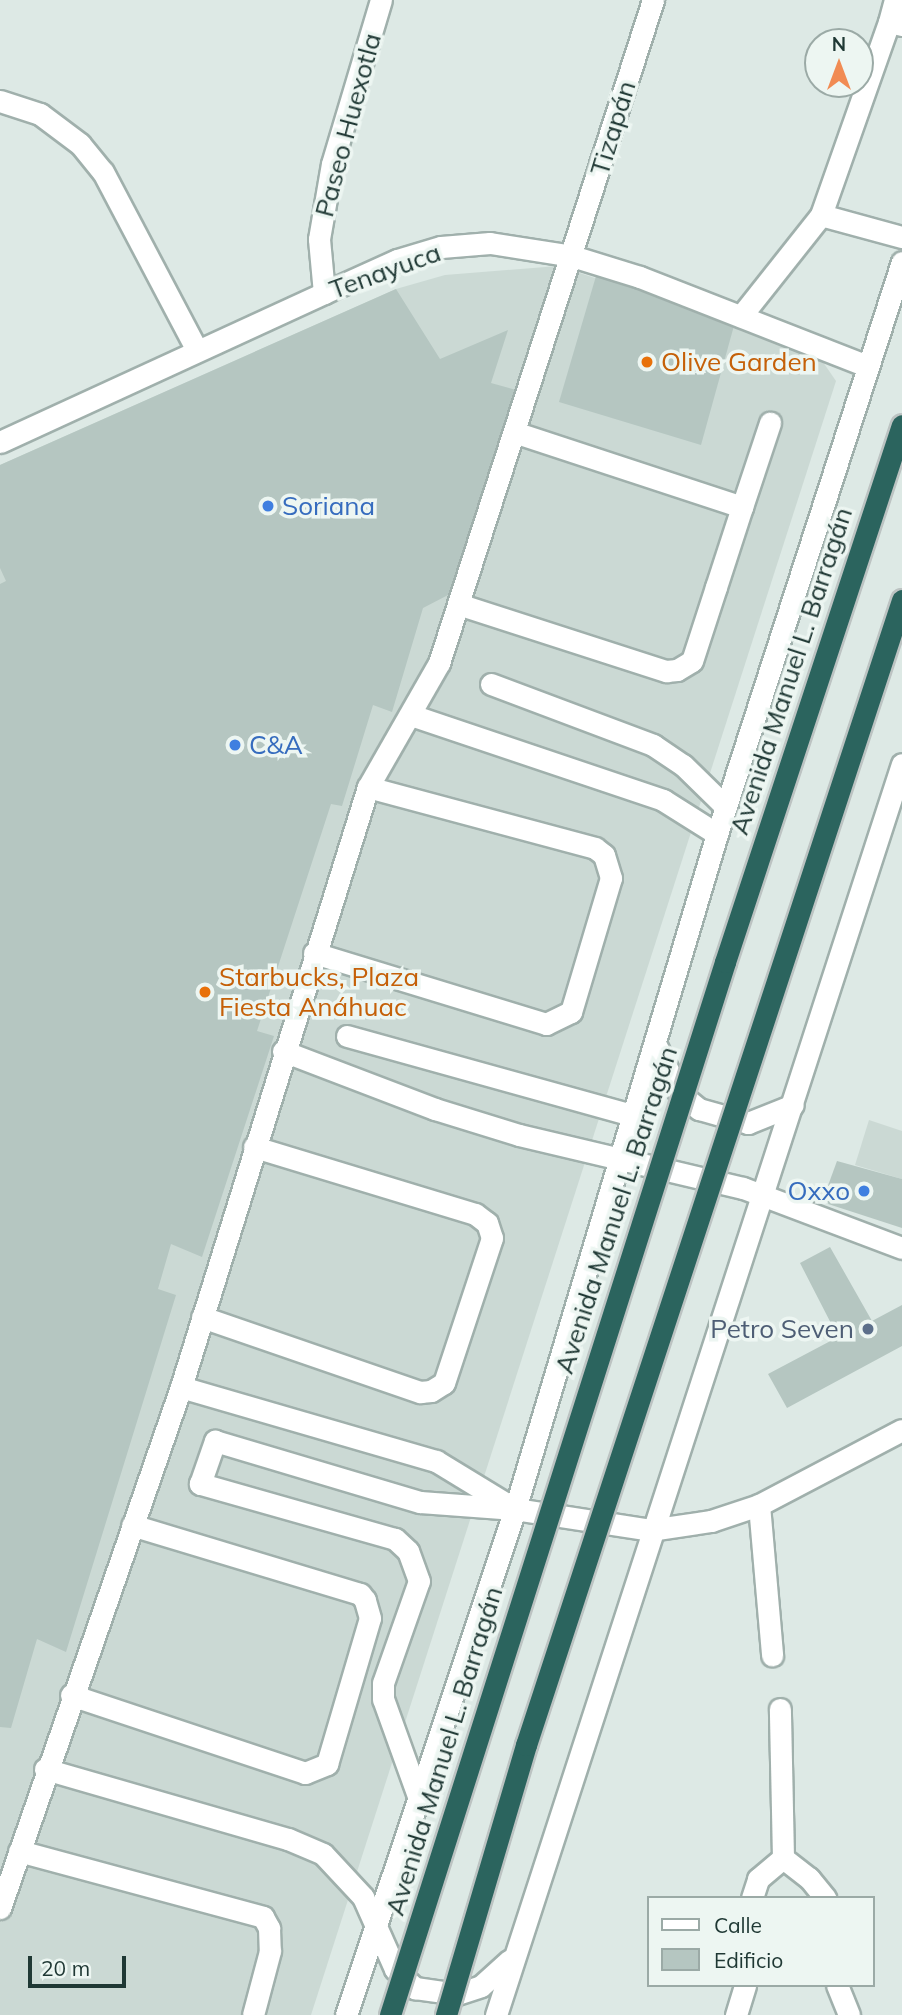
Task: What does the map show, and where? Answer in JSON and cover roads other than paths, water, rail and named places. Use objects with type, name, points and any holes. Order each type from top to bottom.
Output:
[{"type":"highway","name":"Avenida Manuel L. Barragán","points":[[390,2015],[691,1066],[902,425]]},
{"type":"highway","points":[[446,2015],[531,1731],[902,600]]},
{"type":"street","name":"Paseo Huexotla","points":[[324,293],[319,239],[332,164],[381,0]]},
{"type":"street","name":"Tizapán","points":[[0,1908],[45,1769],[181,1387],[283,1051],[368,787],[439,663],[653,0]]},
{"type":"street","points":[[741,316],[821,215],[896,23],[895,0]]},
{"type":"street","points":[[0,101],[40,114],[80,144],[103,172],[197,350]]},
{"type":"street","points":[[821,215],[902,237]]},
{"type":"street","name":"Tenayuca","points":[[0,442],[397,260],[440,247],[490,243],[572,256],[741,316],[865,365]]},
{"type":"street","points":[[346,2015],[379,1926],[418,1796],[514,1509],[717,834],[865,365],[902,262]]},
{"type":"street","points":[[458,604],[666,671],[685,667],[692,661],[770,423]]},
{"type":"street","points":[[514,432],[741,507]]},
{"type":"street","points":[[491,684],[653,745],[683,765],[726,807]]},
{"type":"street","points":[[411,715],[663,800],[717,834]]},
{"type":"street","points":[[496,2015],[510,1960],[760,1195],[793,1105],[902,764]]},
{"type":"street","points":[[314,953],[546,1024],[571,1012],[611,878],[604,855],[595,848],[368,787]]},
{"type":"street","points":[[347,1036],[631,1115]]},
{"type":"street","points":[[655,1043],[679,1093],[699,1109],[748,1123],[793,1105]]},
{"type":"street","points":[[283,1051],[435,1109],[519,1135],[618,1156],[760,1195],[902,1248]]},
{"type":"street","points":[[202,1317],[420,1392],[431,1391],[444,1383],[492,1238],[487,1223],[475,1214],[254,1147]]},
{"type":"street","points":[[181,1387],[436,1461],[514,1509]]},
{"type":"street","points":[[418,1796],[383,1699],[383,1683],[419,1581],[408,1551],[395,1539],[200,1484],[215,1441],[420,1502],[514,1509],[650,1530],[711,1521],[759,1505],[902,1430]]},
{"type":"street","points":[[759,1505],[772,1655]]},
{"type":"street","points":[[71,1695],[305,1773],[327,1764],[370,1618],[365,1600],[360,1594],[132,1525]]},
{"type":"street","points":[[753,1896],[758,1879],[782,1858],[780,1709]]},
{"type":"street","points":[[45,1769],[288,1839],[323,1854],[347,1875],[379,1926],[395,1969],[415,1988],[430,1993],[457,1994],[481,1986],[510,1960]]},
{"type":"street","points":[[19,1851],[263,1917],[269,1928],[270,1951],[253,2015]]},
{"type":"street","points":[[782,1858],[809,1878],[823,1896]]},
{"type":"street","points":[[736,2015],[744,1987]]},
{"type":"street","points":[[838,1987],[849,2015]]},
{"type":"place","name":"Olive Garden","points":[[647,362]]},
{"type":"place","name":"Soriana","points":[[268,506]]},
{"type":"place","name":"C&A","points":[[235,745]]},
{"type":"place","name":"Starbucks, Plaza Fiesta Anáhuac","points":[[205,992]]},
{"type":"place","name":"Oxxo","points":[[864,1191]]},
{"type":"place","name":"Petro Seven","points":[[868,1329]]}]
